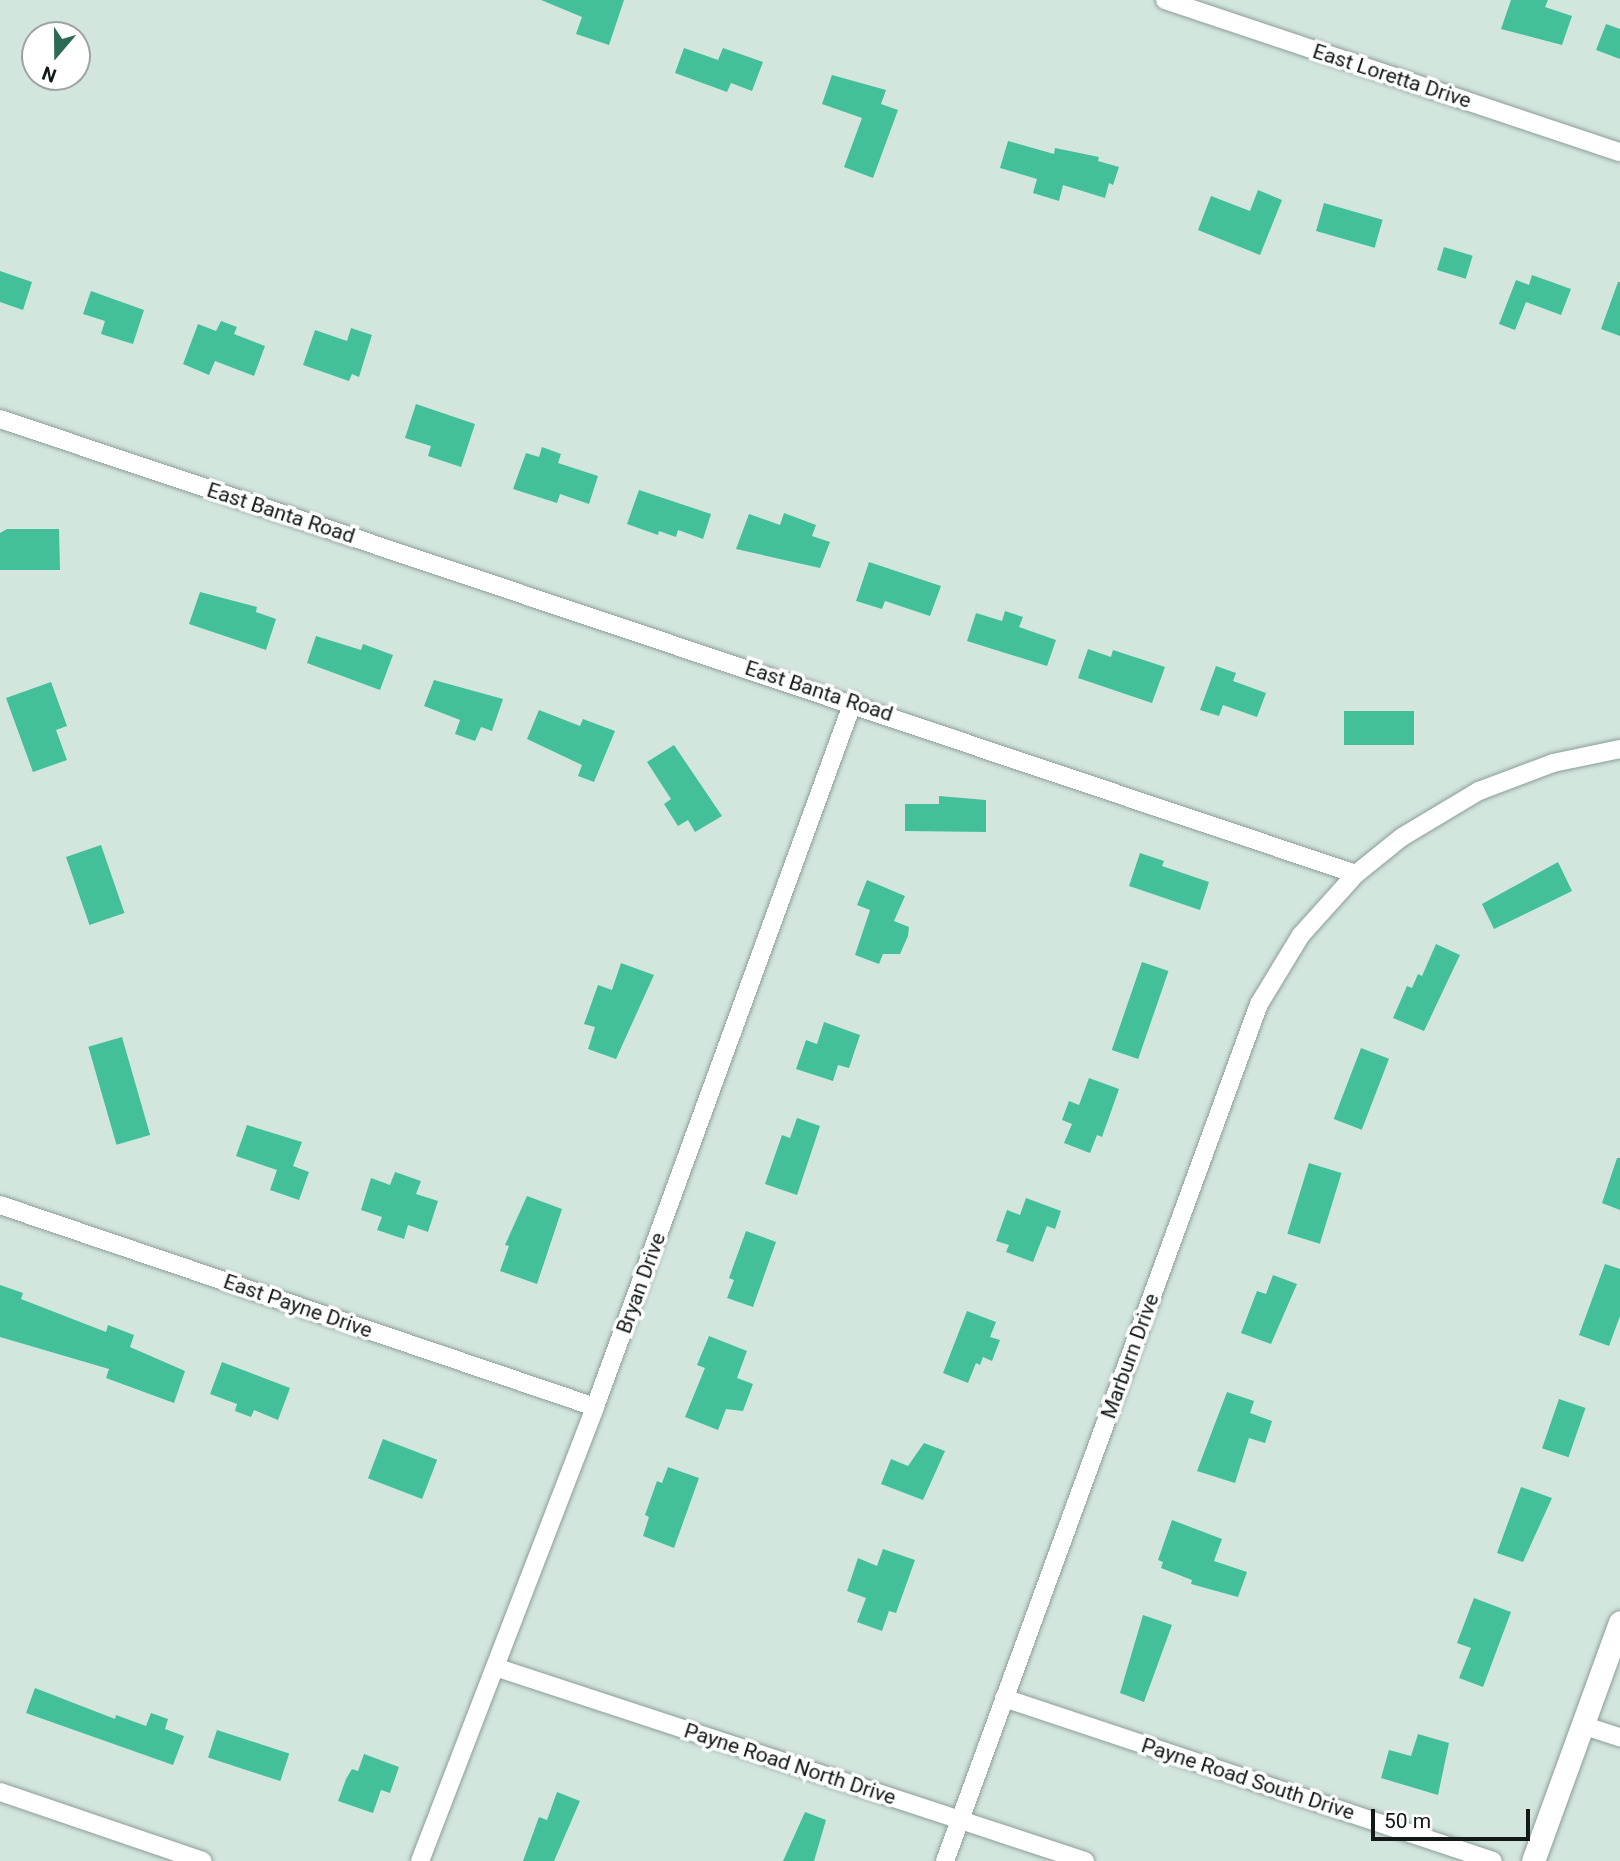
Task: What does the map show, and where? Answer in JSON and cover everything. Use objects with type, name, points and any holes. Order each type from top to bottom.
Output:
[{"type":"street","name":"East Loretta Drive","points":[[1165,0],[1620,152]]},
{"type":"street","name":"East Banta Road","points":[[0,419],[853,702],[1356,874]]},
{"type":"street","name":"Bryan Drive","points":[[420,1861],[595,1407],[853,702]]},
{"type":"street","points":[[1356,874],[1402,837],[1479,791],[1553,763],[1620,749]]},
{"type":"street","name":"Marburn Drive","points":[[945,1861],[1259,1004],[1301,935],[1356,874]]},
{"type":"street","name":"East Payne Drive","points":[[0,1205],[595,1407]]},
{"type":"street","points":[[1533,1861],[1620,1622]]},
{"type":"street","name":"Payne Road North Drive","points":[[495,1667],[1085,1861]]},
{"type":"street","name":"Payne Road South Drive","points":[[1004,1698],[1493,1861]]},
{"type":"street","points":[[1582,1725],[1620,1737]]},
{"type":"street","points":[[0,1792],[203,1861]]},
{"type":"building","points":[[541,0],[624,0],[609,45],[576,34],[582,17]]},
{"type":"building","points":[[1511,0],[1548,0],[1545,7],[1572,16],[1562,45],[1501,29]]},
{"type":"building","points":[[1606,24],[1620,29],[1620,59],[1596,50]]},
{"type":"building","points":[[684,48],[718,60],[723,48],[763,62],[752,91],[731,83],[727,92],[675,73]]},
{"type":"building","points":[[832,75],[886,90],[881,104],[898,110],[873,178],[844,167],[862,118],[822,104]]},
{"type":"building","points":[[1008,141],[1054,154],[1055,148],[1099,157],[1098,161],[1119,167],[1113,185],[1109,183],[1105,198],[1063,185],[1059,201],[1033,193],[1037,179],[1000,168]]},
{"type":"building","points":[[1258,190],[1282,200],[1260,255],[1198,230],[1211,196],[1250,211]]},
{"type":"building","points":[[1324,203],[1383,220],[1375,248],[1316,231]]},
{"type":"building","points":[[1444,247],[1473,256],[1466,279],[1437,270]]},
{"type":"building","points":[[0,271],[32,282],[23,310],[0,302]]},
{"type":"building","points":[[1532,275],[1571,289],[1561,315],[1526,302],[1515,330],[1499,324],[1516,280],[1529,285]]},
{"type":"building","points":[[1620,282],[1620,336],[1601,329]]},
{"type":"building","points":[[91,291],[144,310],[133,344],[101,334],[105,321],[83,314]]},
{"type":"building","points":[[221,321],[237,327],[234,334],[265,346],[254,376],[215,361],[209,375],[183,364],[198,324],[216,331]]},
{"type":"building","points":[[351,328],[372,335],[359,377],[352,374],[349,381],[303,365],[315,330],[347,341]]},
{"type":"building","points":[[416,404],[475,424],[461,467],[428,456],[431,446],[405,438]]},
{"type":"building","points":[[542,447],[561,454],[558,463],[598,476],[589,504],[560,494],[557,503],[513,489],[526,453],[539,457]]},
{"type":"building","points":[[639,490],[711,514],[703,539],[678,530],[676,537],[659,531],[658,535],[627,524]]},
{"type":"building","points":[[784,513],[816,525],[812,536],[830,542],[820,568],[736,549],[749,514],[780,525]]},
{"type":"building","points":[[7,529],[59,529],[60,570],[0,570],[0,533]]},
{"type":"building","points":[[869,562],[941,586],[930,616],[885,601],[882,609],[856,601]]},
{"type":"building","points":[[200,592],[257,607],[256,612],[276,619],[266,650],[189,624]]},
{"type":"building","points":[[1005,611],[1023,617],[1019,627],[1056,640],[1047,666],[967,641],[976,613],[1002,621]]},
{"type":"building","points":[[316,636],[361,650],[363,644],[393,655],[380,690],[307,663]]},
{"type":"building","points":[[1088,649],[1111,657],[1113,650],[1165,667],[1152,703],[1078,678]]},
{"type":"building","points":[[1216,666],[1236,673],[1233,681],[1266,693],[1257,717],[1223,705],[1219,716],[1200,710]]},
{"type":"building","points":[[434,680],[503,699],[492,731],[481,727],[475,741],[455,734],[460,720],[424,706]]},
{"type":"building","points":[[51,682],[67,726],[56,730],[67,760],[33,772],[6,698]]},
{"type":"building","points":[[539,710],[580,726],[583,719],[615,731],[594,782],[578,776],[582,765],[527,739]]},
{"type":"building","points":[[1344,711],[1414,711],[1414,745],[1344,745]]},
{"type":"building","points":[[674,745],[722,816],[695,832],[688,820],[678,826],[664,804],[671,799],[647,762]]},
{"type":"building","points":[[939,796],[986,800],[986,832],[905,831],[905,804],[939,804]]},
{"type":"building","points":[[101,845],[124,913],[89,925],[66,857]]},
{"type":"building","points":[[1140,853],[1164,861],[1162,866],[1209,882],[1200,910],[1129,886]]},
{"type":"building","points":[[1558,862],[1572,891],[1494,929],[1482,904]]},
{"type":"building","points":[[867,880],[905,896],[894,921],[909,927],[908,936],[900,954],[883,954],[879,964],[855,955],[870,910],[857,905]]},
{"type":"building","points":[[1436,944],[1460,955],[1424,1031],[1393,1018],[1407,986],[1412,988],[1418,974],[1422,976]]},
{"type":"building","points":[[1142,962],[1168,971],[1138,1059],[1112,1050]]},
{"type":"building","points":[[621,963],[654,975],[616,1059],[588,1049],[595,1027],[584,1024],[598,985],[612,990]]},
{"type":"building","points":[[824,1022],[860,1035],[849,1068],[838,1065],[833,1081],[796,1069],[806,1040],[817,1044]]},
{"type":"building","points":[[122,1037],[150,1135],[116,1145],[88,1047]]},
{"type":"building","points":[[1361,1048],[1389,1059],[1362,1130],[1334,1119]]},
{"type":"building","points":[[1089,1078],[1119,1089],[1102,1137],[1097,1135],[1090,1153],[1064,1143],[1072,1124],[1062,1120],[1069,1101],[1079,1105]]},
{"type":"building","points":[[797,1118],[820,1126],[797,1195],[765,1184],[782,1135],[790,1138]]},
{"type":"building","points":[[247,1125],[302,1142],[293,1166],[309,1172],[299,1200],[270,1190],[277,1170],[236,1156]]},
{"type":"building","points":[[1617,1158],[1620,1158],[1620,1210],[1602,1203]]},
{"type":"building","points":[[1309,1163],[1342,1173],[1320,1244],[1287,1234]]},
{"type":"building","points":[[395,1172],[421,1181],[416,1194],[438,1201],[428,1232],[408,1225],[404,1239],[377,1230],[382,1217],[361,1210],[371,1178],[390,1185]]},
{"type":"building","points":[[527,1196],[562,1209],[537,1284],[500,1271],[509,1246],[505,1245]]},
{"type":"building","points":[[1026,1198],[1061,1211],[1055,1229],[1047,1226],[1033,1262],[1006,1252],[1009,1245],[996,1241],[1007,1210],[1020,1215]]},
{"type":"building","points":[[746,1231],[776,1242],[753,1307],[727,1298],[734,1280],[729,1278]]},
{"type":"building","points":[[1605,1264],[1620,1269],[1620,1316],[1609,1346],[1579,1335]]},
{"type":"building","points":[[1273,1275],[1297,1284],[1271,1344],[1241,1333],[1257,1291],[1266,1294]]},
{"type":"building","points":[[0,1285],[23,1293],[21,1299],[106,1332],[108,1325],[134,1335],[130,1347],[185,1371],[174,1403],[106,1378],[109,1369],[0,1337]]},
{"type":"building","points":[[967,1311],[996,1322],[990,1337],[1000,1340],[992,1361],[983,1357],[980,1365],[976,1363],[968,1383],[943,1373]]},
{"type":"building","points":[[709,1336],[747,1351],[737,1378],[753,1384],[743,1411],[726,1409],[718,1430],[685,1417],[705,1368],[697,1365]]},
{"type":"building","points":[[222,1362],[290,1388],[278,1420],[254,1410],[251,1417],[235,1411],[237,1404],[210,1394]]},
{"type":"building","points":[[1227,1392],[1254,1401],[1250,1413],[1272,1421],[1265,1443],[1249,1438],[1235,1483],[1197,1471]]},
{"type":"building","points":[[1559,1399],[1585,1408],[1569,1457],[1542,1448]]},
{"type":"building","points":[[383,1439],[437,1460],[422,1499],[368,1478]]},
{"type":"building","points":[[924,1443],[945,1451],[923,1500],[881,1484],[891,1459],[908,1466]]},
{"type":"building","points":[[668,1467],[699,1478],[674,1548],[643,1536],[649,1517],[645,1515],[657,1481],[662,1483]]},
{"type":"building","points":[[1521,1487],[1552,1498],[1523,1562],[1497,1553]]},
{"type":"building","points":[[1172,1520],[1222,1539],[1214,1561],[1247,1572],[1238,1597],[1191,1584],[1192,1580],[1161,1568],[1163,1562],[1158,1560]]},
{"type":"building","points":[[883,1549],[915,1560],[896,1613],[889,1611],[882,1631],[857,1622],[866,1598],[847,1591],[858,1558],[877,1566]]},
{"type":"building","points":[[1474,1598],[1511,1612],[1483,1687],[1459,1678],[1471,1648],[1457,1643]]},
{"type":"building","points":[[1143,1615],[1172,1625],[1144,1702],[1120,1693]]},
{"type":"building","points":[[35,1688],[115,1719],[116,1715],[146,1726],[151,1713],[168,1719],[165,1729],[184,1736],[173,1765],[26,1713]]},
{"type":"building","points":[[217,1730],[289,1753],[280,1781],[208,1758]]},
{"type":"building","points":[[1418,1734],[1449,1743],[1438,1795],[1381,1778],[1389,1750],[1411,1756]]},
{"type":"building","points":[[364,1754],[399,1767],[390,1793],[381,1790],[373,1813],[338,1801],[346,1779],[352,1769],[358,1771]]},
{"type":"building","points":[[557,1792],[580,1801],[554,1861],[523,1861],[539,1817],[547,1820]]},
{"type":"building","points":[[805,1812],[826,1820],[814,1861],[783,1861]]}]
